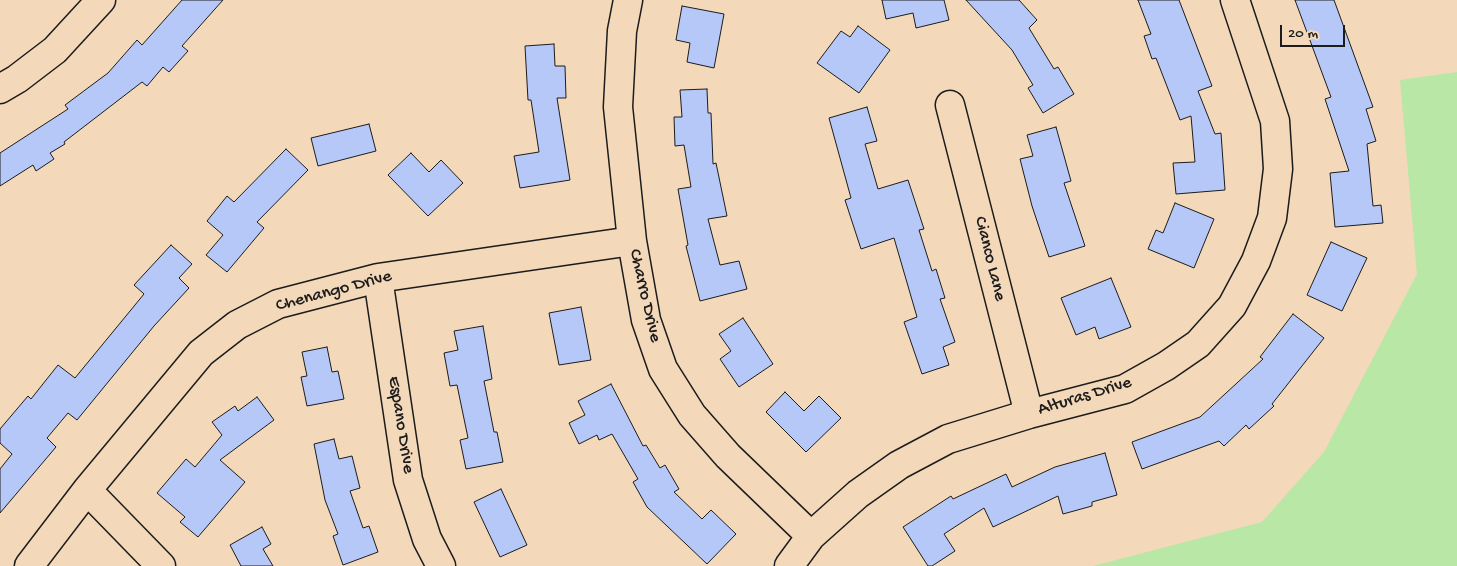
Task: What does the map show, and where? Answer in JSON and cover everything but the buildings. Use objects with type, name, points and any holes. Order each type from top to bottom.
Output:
[{"type":"street","points":[[0,89],[17,79],[54,50],[102,0]]},
{"type":"street","name":"Charro Drive","points":[[628,0],[622,31],[618,107],[632,241],[646,320],[663,369],[692,415],[722,450],[810,536]]},
{"type":"street","name":"Alturas Drive","points":[[789,566],[810,536],[858,494],[899,464],[948,439],[1029,414],[1125,388],[1166,366],[1198,344],[1232,306],[1256,261],[1272,218],[1278,169],[1275,121],[1235,0]]},
{"type":"street","name":"Cianco Lane","points":[[950,105],[1029,414]]},
{"type":"street","name":"Chenango Drive","points":[[29,566],[87,490],[202,353],[238,325],[278,304],[378,278],[632,241]]},
{"type":"street","name":"Espano Drive","points":[[378,278],[408,480],[427,539],[442,566]]},
{"type":"street","points":[[87,490],[161,566]]},
{"type":"green space","points":[[1457,72],[1457,566],[1093,566],[1262,522],[1324,452],[1417,274],[1400,80]]}]
